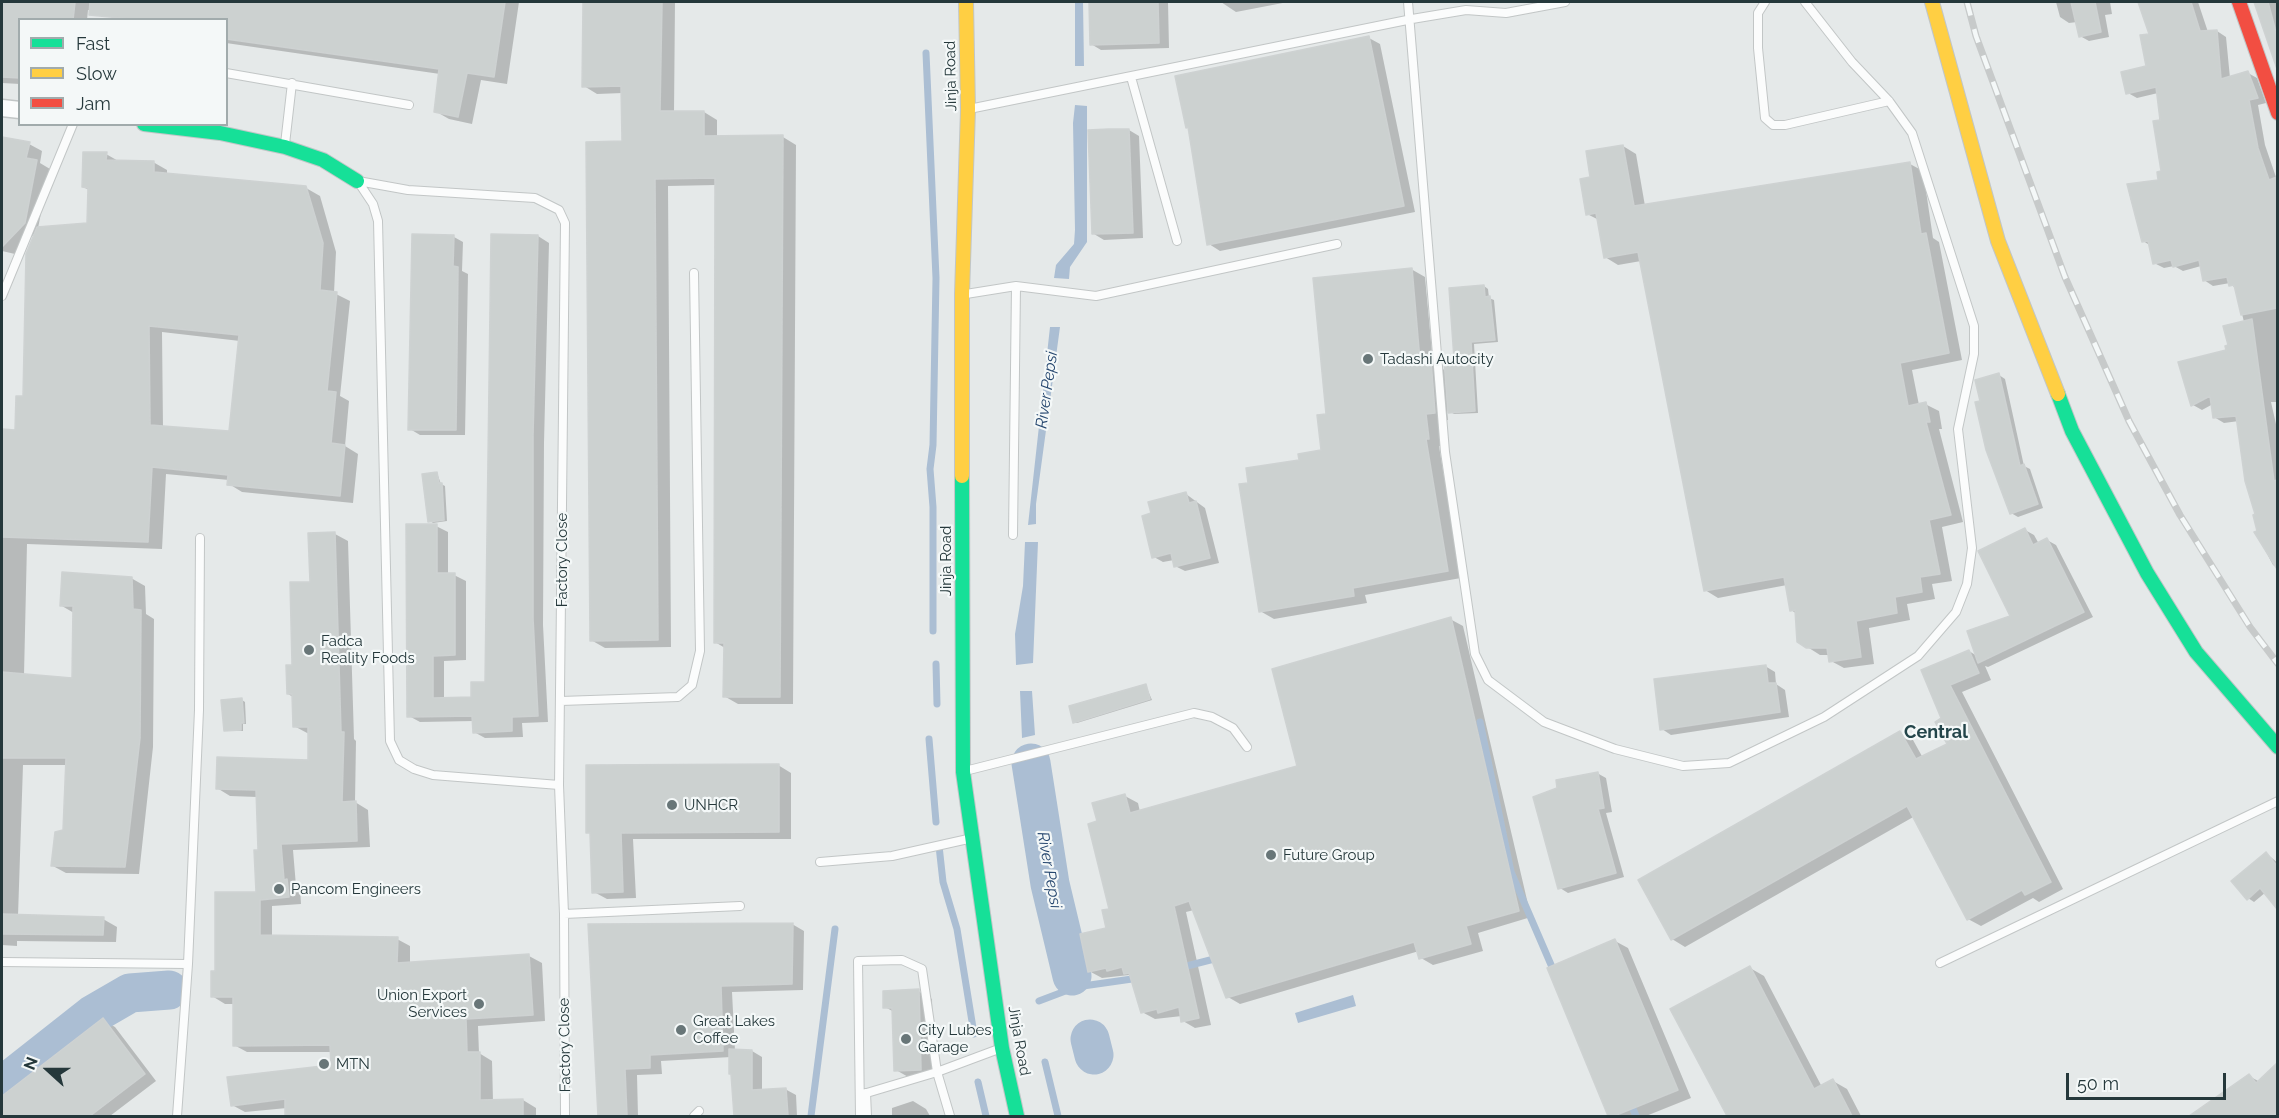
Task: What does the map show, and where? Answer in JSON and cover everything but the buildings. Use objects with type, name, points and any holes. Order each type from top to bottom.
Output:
[{"type":"main road","name":"Jinja Road","points":[[966,2],[968,109],[962,294],[963,772],[1002,1048],[1017,1116]]},
{"type":"main road","points":[[1932,2],[1945,56],[1998,241],[2072,431],[2148,573],[2196,652],[2277,747]]},
{"type":"main road","points":[[2239,2],[2277,113]]},
{"type":"main road","points":[[161,126],[220,133],[285,147],[323,160],[357,181]]},
{"type":"street","points":[[2,108],[18,110]]},
{"type":"lane","points":[[1408,2],[1412,19],[1445,452],[1475,654],[1488,680],[1544,722],[1615,749],[1683,766],[1729,763],[1824,717],[1918,656],[1956,612],[1967,584],[1971,548],[1958,429],[1974,354],[1974,326],[1912,133],[1805,2]]},
{"type":"lane","points":[[968,109],[1412,19],[1466,10],[1506,13],[1565,2]]},
{"type":"lane","points":[[1765,2],[1758,13],[1758,48],[1765,118],[1773,125],[1785,125],[1888,101]]},
{"type":"lane","points":[[228,73],[409,105]]},
{"type":"lane","points":[[1131,77],[1177,241]]},
{"type":"lane","points":[[285,147],[292,83]]},
{"type":"lane","points":[[2,296],[4,285],[72,126]]},
{"type":"lane","points":[[357,181],[373,204],[378,221],[390,741],[399,760],[414,770],[433,775],[559,785]]},
{"type":"lane","name":"Factory Close","points":[[357,181],[408,190],[535,198],[559,210],[565,223],[559,785],[564,914],[566,1116]]},
{"type":"lane","points":[[962,294],[1016,286],[1096,296],[1337,244]]},
{"type":"lane","points":[[561,701],[678,697],[692,685],[700,651],[694,273]]},
{"type":"lane","points":[[1013,535],[1016,286]]},
{"type":"lane","points":[[177,1116],[188,964],[199,710],[200,538]]},
{"type":"lane","points":[[963,772],[1194,713],[1212,717],[1233,728],[1246,747]]},
{"type":"lane","points":[[1940,963],[2277,801]]},
{"type":"lane","points":[[820,862],[892,856],[971,839]]},
{"type":"lane","points":[[564,914],[740,906]]},
{"type":"lane","points":[[867,1116],[863,1094],[858,961],[902,960],[922,969],[937,1072],[950,1116]]},
{"type":"lane","points":[[2,962],[188,964]]},
{"type":"lane","points":[[863,1094],[937,1072],[1002,1048]]},
{"type":"lane","points":[[860,1116],[863,1094]]},
{"type":"water","points":[[1075,2],[1083,2],[1084,66],[1075,66]]},
{"type":"water","points":[[1075,105],[1087,106],[1087,242],[1070,267],[1069,279],[1054,278],[1056,265],[1074,244],[1073,123]]},
{"type":"water","points":[[1050,327],[1060,327],[1036,504],[1036,524],[1028,525]]},
{"type":"water","points":[[1025,542],[1038,542],[1033,663],[1016,665],[1015,634],[1023,586]]},
{"type":"water","points":[[1020,691],[1032,691],[1035,735],[1022,738]]},
{"type":"water","points":[[1037,764],[1058,867],[1042,870],[1025,765]]},
{"type":"water","points":[[1057,888],[1077,975],[1066,976],[1047,890]]},
{"type":"water","points":[[1353,995],[1356,1006],[1298,1023],[1295,1013]]},
{"type":"waterway","points":[[926,53],[936,278],[933,445],[930,469],[933,507],[933,631]]},
{"type":"waterway","points":[[936,664],[937,704]]},
{"type":"waterway","points":[[1480,722],[1511,872],[1555,974]]},
{"type":"waterway","points":[[929,739],[936,822]]},
{"type":"waterway","name":"River Pepsi","points":[[1031,763],[1050,884],[1072,976]]},
{"type":"waterway","points":[[939,846],[943,882],[957,929],[974,1034]]},
{"type":"waterway","points":[[811,1116],[835,929]]},
{"type":"waterway","points":[[1179,968],[1218,958]]},
{"type":"waterway","points":[[1039,1001],[1076,987],[1139,978]]},
{"type":"waterway","points":[[2,1086],[92,1015],[130,993],[169,990]]},
{"type":"waterway","name":"River Pepsi","points":[[1090,1039],[1094,1055]]},
{"type":"waterway","points":[[1045,1062],[1058,1116]]},
{"type":"waterway","points":[[978,1082],[986,1116]]},
{"type":"waterway","points":[[1630,1102],[1636,1116]]},
{"type":"railway","points":[[1967,2],[1976,36],[2065,277],[2129,421],[2180,515],[2250,627],[2278,664]]},
{"type":"traffic: fast","points":[[161,126],[220,133],[285,147],[323,160],[357,181]]},
{"type":"traffic: fast","points":[[2058,394],[2072,431],[2147,573],[2196,652],[2278,747]]},
{"type":"traffic: fast","points":[[962,476],[963,772],[1002,1048],[1017,1116]]},
{"type":"traffic: slow","points":[[962,476],[962,294],[968,109],[966,2]]},
{"type":"traffic: slow","points":[[1932,2],[1998,241],[2058,394]]},
{"type":"traffic: jam","points":[[2239,2],[2278,113]]},
{"type":"place","name":"Tadashi Autocity","points":[[1368,359]]},
{"type":"place","name":"Fadca Reality Foods","points":[[309,650]]},
{"type":"place","name":"UNHCR","points":[[672,805]]},
{"type":"place","name":"Future Group","points":[[1271,855]]},
{"type":"place","name":"Pancom Engineers","points":[[279,889]]},
{"type":"place","name":"Union Export Services","points":[[479,1004]]},
{"type":"place","name":"Great Lakes Coffee","points":[[681,1030]]},
{"type":"place","name":"City Lubes Garage","points":[[906,1039]]},
{"type":"place","name":"MTN","points":[[324,1064]]},
{"type":"district","name":"Central","points":[[1936,733]]}]
